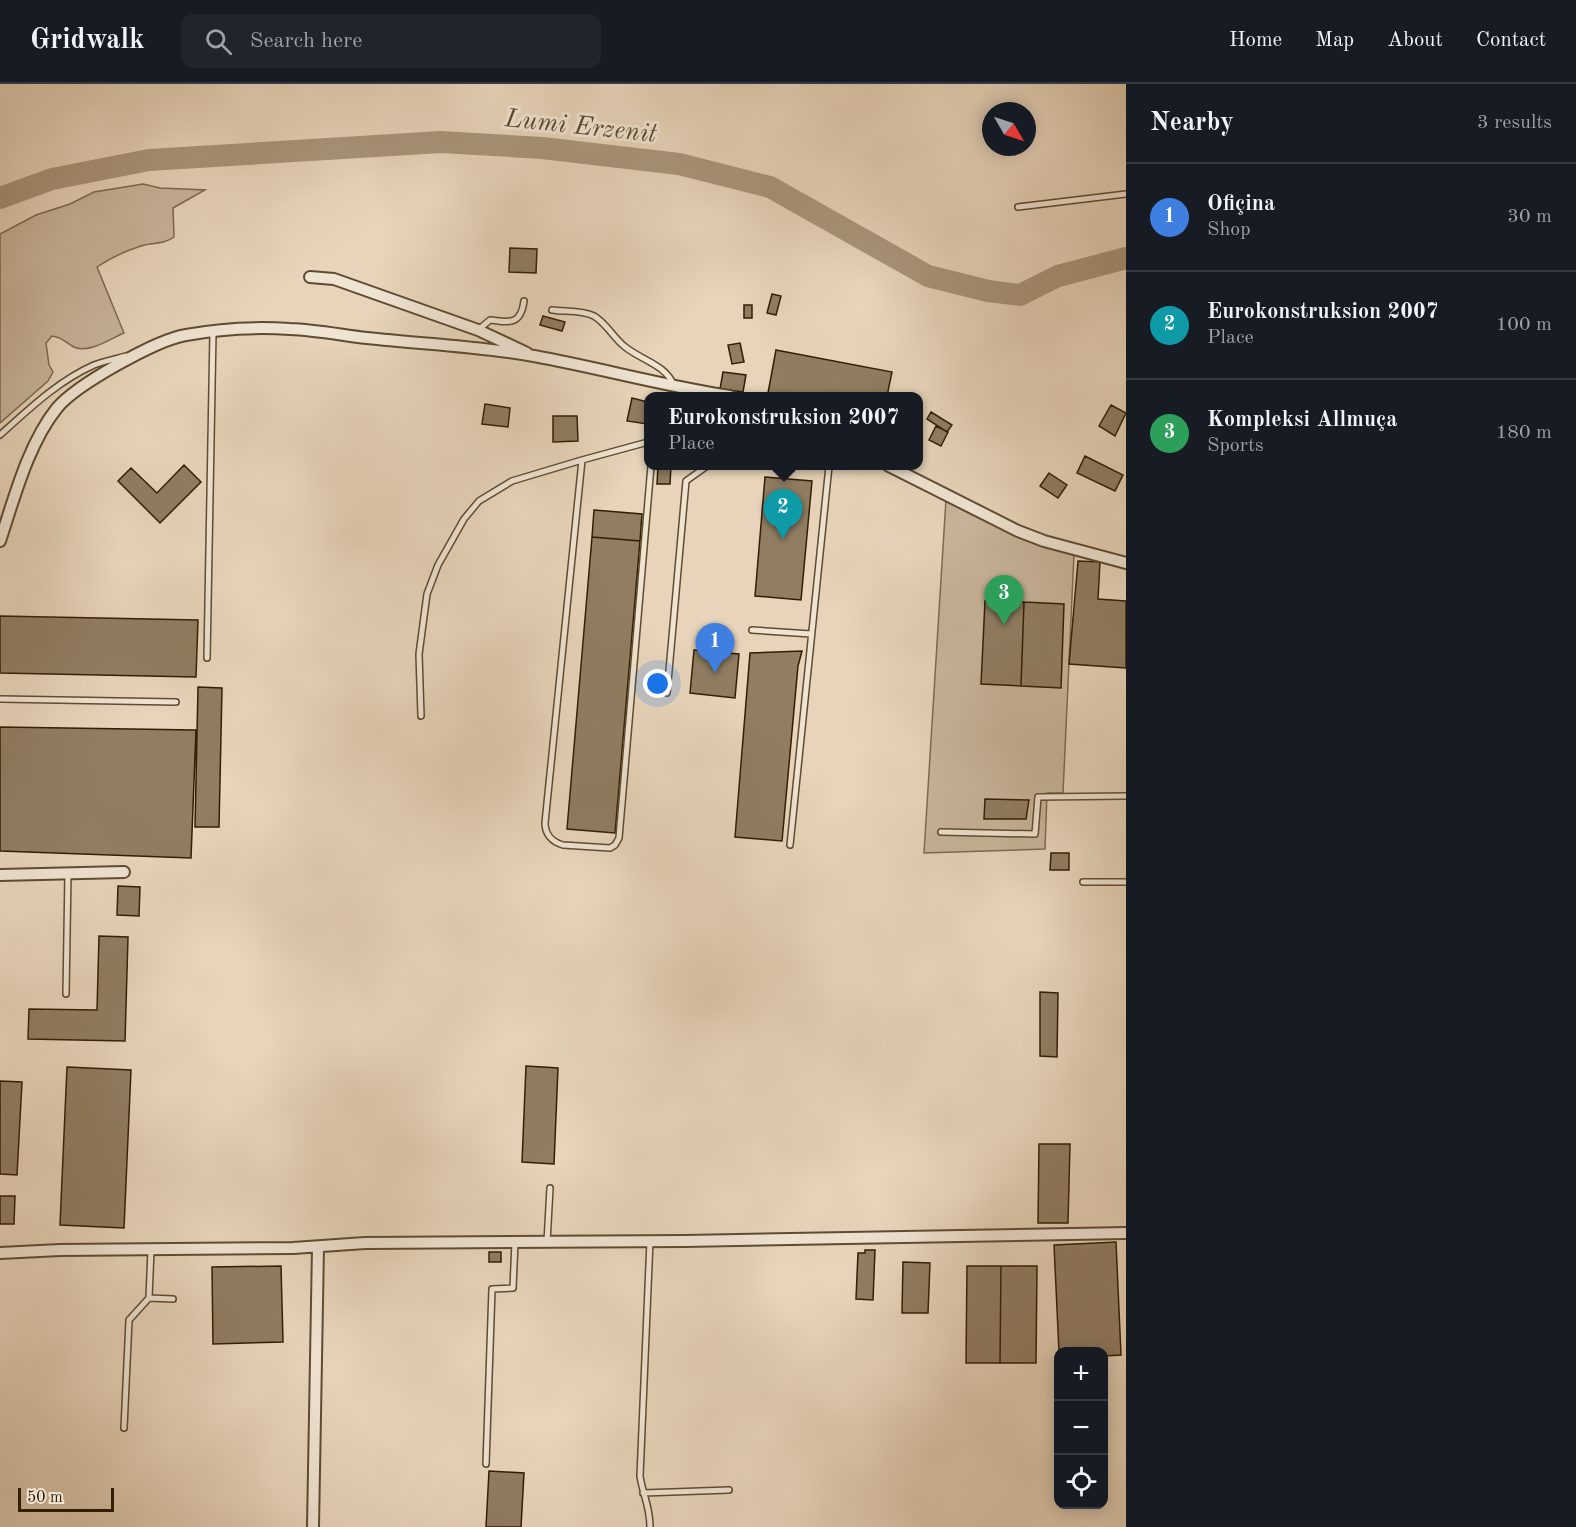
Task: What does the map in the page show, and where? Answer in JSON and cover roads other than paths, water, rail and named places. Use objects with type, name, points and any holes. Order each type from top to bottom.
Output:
[{"type":"street","points":[[310,277],[334,279],[478,330],[533,356]]},
{"type":"street","points":[[0,541],[21,475],[46,424],[58,407],[74,393],[142,351],[184,335],[290,329],[533,356],[705,392]]},
{"type":"street","points":[[899,470],[1018,531],[1126,563]]},
{"type":"street","points":[[0,875],[124,872]]},
{"type":"street","points":[[0,1253],[60,1250],[318,1247],[365,1243],[1126,1233]]},
{"type":"street","points":[[313,1527],[318,1247]]},
{"type":"lane","points":[[1018,207],[1126,194]]},
{"type":"lane","points":[[478,330],[490,320],[507,323],[514,321],[522,312],[524,301]]},
{"type":"lane","points":[[552,310],[583,312],[593,316],[603,323],[626,348],[667,373],[674,387]]},
{"type":"lane","points":[[207,658],[213,332]]},
{"type":"lane","points":[[0,435],[46,395],[71,377],[96,364],[142,351]]},
{"type":"lane","points":[[421,716],[419,654],[426,594],[438,565],[464,519],[479,501],[512,481],[644,443]]},
{"type":"lane","points":[[582,460],[544,823],[545,829],[555,843],[610,848],[615,845],[621,831],[651,470]]},
{"type":"lane","points":[[667,693],[686,481],[700,470]]},
{"type":"lane","points":[[790,845],[828,470]]},
{"type":"lane","points":[[752,630],[811,634]]},
{"type":"lane","points":[[0,699],[176,702]]},
{"type":"lane","points":[[940,832],[1035,834],[1038,797],[1126,796]]},
{"type":"lane","points":[[66,994],[68,873]]},
{"type":"lane","points":[[1083,882],[1126,882]]},
{"type":"lane","points":[[547,1242],[550,1188]]},
{"type":"lane","points":[[650,1241],[640,1476],[643,1492],[650,1508],[650,1527]]},
{"type":"lane","points":[[486,1464],[492,1289],[513,1288],[515,1242]]},
{"type":"lane","points":[[124,1428],[129,1320],[149,1298],[151,1250]]},
{"type":"lane","points":[[149,1298],[172,1299]]},
{"type":"lane","points":[[643,1492],[729,1490]]},
{"type":"waterway","name":"Lumi Erzenit","points":[[0,198],[52,179],[149,160],[441,142],[542,148],[679,164],[770,187],[928,276],[988,291],[1020,295],[1058,276],[1126,258]]},
{"type":"place","name":"Eurokonstruksion 2007","points":[[783,539]]},
{"type":"place","name":"Kompleksi Allmuça","points":[[1004,625]]},
{"type":"place","name":"Ofiçina","points":[[715,673]]}]
